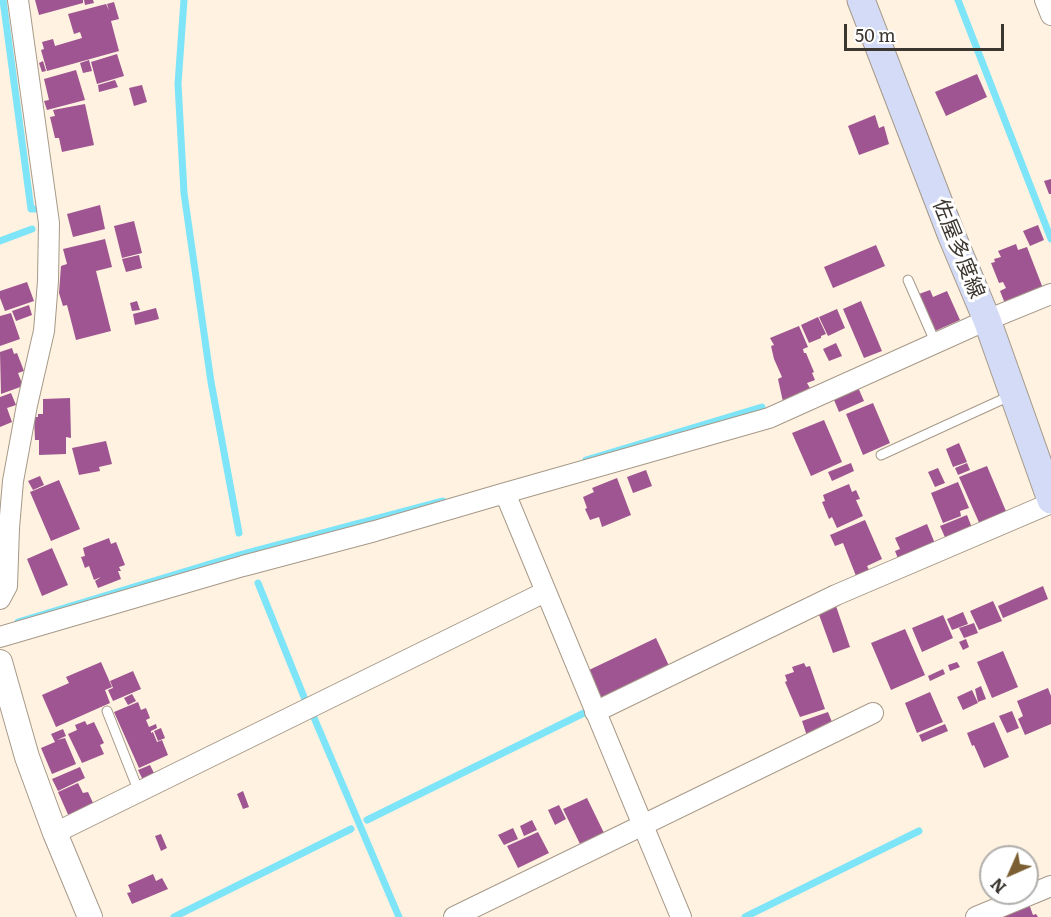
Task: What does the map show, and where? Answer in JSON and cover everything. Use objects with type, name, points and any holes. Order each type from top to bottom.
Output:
[{"type":"main road","name":"佐屋多度線","points":[[861,0],[951,234],[987,320],[1051,502]]},
{"type":"street","points":[[0,599],[7,586],[13,481],[44,331],[48,281],[49,223],[18,0]]},
{"type":"street","points":[[1045,0],[1051,15]]},
{"type":"street","points":[[0,637],[778,414],[987,320],[1051,294]]},
{"type":"street","points":[[505,493],[681,917]]},
{"type":"street","points":[[595,712],[843,592],[1051,502]]},
{"type":"street","points":[[55,833],[545,592]]},
{"type":"street","points":[[0,662],[27,757],[90,917]]},
{"type":"street","points":[[454,917],[873,713]]},
{"type":"street","points":[[976,917],[1051,886]]},
{"type":"lane","points":[[908,280],[936,344]]},
{"type":"lane","points":[[881,455],[1014,394]]},
{"type":"lane","points":[[107,711],[139,792]]},
{"type":"building","points":[[35,0],[83,0],[83,3],[39,15]]},
{"type":"building","points":[[84,0],[93,0],[94,3],[85,5]]},
{"type":"building","points":[[114,2],[119,19],[111,21],[119,51],[47,71],[41,50],[44,49],[42,42],[53,39],[55,46],[82,38],[80,32],[74,34],[68,14],[106,4],[109,10],[107,4]]},
{"type":"building","points":[[117,54],[124,76],[97,84],[91,62]]},
{"type":"building","points":[[89,60],[92,71],[83,73],[80,63]]},
{"type":"building","points":[[43,61],[46,71],[42,72],[39,63]]},
{"type":"building","points":[[76,70],[85,100],[47,110],[44,101],[49,100],[44,79]]},
{"type":"building","points":[[977,74],[987,97],[946,116],[935,92]]},
{"type":"building","points":[[115,80],[118,87],[99,92],[98,85]]},
{"type":"building","points":[[142,85],[147,102],[134,106],[129,88]]},
{"type":"building","points":[[85,104],[94,145],[62,152],[59,138],[55,138],[50,117],[55,116],[53,110]]},
{"type":"building","points":[[875,115],[879,128],[884,126],[889,144],[859,155],[848,126]]},
{"type":"building","points":[[1051,179],[1051,194],[1049,194],[1044,181]]},
{"type":"building","points":[[100,205],[105,229],[73,237],[67,214]]},
{"type":"building","points":[[134,221],[142,253],[122,258],[114,226]]},
{"type":"building","points":[[1038,225],[1044,240],[1030,246],[1023,231]]},
{"type":"building","points":[[105,239],[112,267],[96,271],[111,331],[76,340],[67,305],[63,306],[59,293],[61,266],[67,264],[63,249]]},
{"type":"building","points":[[1016,244],[1018,250],[1027,247],[1044,291],[1006,306],[1000,291],[1006,288],[1003,282],[999,283],[991,263],[995,262],[994,259],[1001,257],[998,251]]},
{"type":"building","points":[[876,245],[885,266],[833,288],[824,267]]},
{"type":"building","points":[[139,255],[142,268],[126,272],[122,259]]},
{"type":"building","points":[[27,282],[34,301],[5,311],[0,291]]},
{"type":"building","points":[[930,290],[933,297],[947,291],[960,320],[935,331],[919,294]]},
{"type":"building","points":[[137,301],[140,310],[132,311],[130,303]]},
{"type":"building","points":[[861,301],[882,351],[864,358],[843,309]]},
{"type":"building","points":[[29,305],[32,315],[16,321],[12,311]]},
{"type":"building","points":[[156,308],[159,319],[135,325],[133,314]]},
{"type":"building","points":[[837,309],[845,328],[828,336],[819,317]]},
{"type":"building","points":[[11,313],[20,339],[0,346],[0,316]]},
{"type":"building","points":[[818,317],[826,334],[809,343],[801,325]]},
{"type":"building","points":[[799,326],[808,347],[803,349],[804,353],[814,372],[812,373],[815,380],[807,383],[811,390],[783,402],[778,379],[782,377],[774,359],[771,346],[774,345],[770,338]]},
{"type":"building","points":[[836,343],[842,356],[829,361],[823,349]]},
{"type":"building","points":[[12,348],[14,354],[17,353],[24,371],[18,373],[23,386],[1,394],[0,352]]},
{"type":"building","points":[[857,385],[864,401],[839,412],[832,395]]},
{"type":"building","points":[[11,393],[16,405],[7,408],[12,422],[0,427],[0,397]]},
{"type":"building","points":[[70,398],[71,438],[66,437],[66,454],[39,455],[39,440],[35,440],[34,417],[43,414],[43,399]]},
{"type":"building","points":[[873,403],[890,443],[863,455],[846,414]]},
{"type":"building","points":[[824,420],[842,462],[811,476],[792,433]]},
{"type":"building","points":[[106,441],[112,464],[99,467],[100,471],[79,475],[72,448]]},
{"type":"building","points":[[959,443],[967,462],[953,467],[946,449]]},
{"type":"building","points":[[851,463],[854,471],[832,481],[828,472]]},
{"type":"building","points":[[967,463],[970,470],[958,475],[955,468]]},
{"type":"building","points":[[987,466],[1008,516],[981,527],[959,477]]},
{"type":"building","points":[[938,468],[945,483],[935,487],[928,472]]},
{"type":"building","points":[[646,470],[652,486],[633,493],[627,477]]},
{"type":"building","points":[[40,476],[44,485],[33,490],[28,481]]},
{"type":"building","points":[[617,478],[631,515],[602,527],[599,517],[590,520],[583,497],[594,492],[592,488]]},
{"type":"building","points":[[59,480],[80,529],[51,541],[30,492]]},
{"type":"building","points":[[958,482],[969,508],[960,511],[961,516],[943,523],[931,493]]},
{"type":"building","points":[[849,484],[852,492],[856,490],[860,499],[856,500],[863,516],[837,528],[832,517],[829,519],[822,502],[825,501],[823,495]]},
{"type":"building","points":[[967,515],[974,533],[948,544],[940,526]]},
{"type":"building","points":[[865,520],[882,559],[867,566],[869,570],[856,576],[843,543],[835,546],[830,535]]},
{"type":"building","points":[[927,524],[936,546],[899,561],[895,551],[900,549],[895,538]]},
{"type":"building","points":[[109,538],[111,544],[116,542],[125,565],[119,567],[121,579],[98,588],[95,581],[101,577],[94,580],[89,566],[85,568],[81,557],[85,556],[83,548]]},
{"type":"building","points":[[52,548],[68,585],[42,596],[27,559]]},
{"type":"building","points":[[1043,586],[1048,599],[1003,618],[998,606]]},
{"type":"building","points":[[993,601],[1002,621],[979,630],[970,611]]},
{"type":"building","points":[[836,606],[850,647],[833,653],[818,612]]},
{"type":"building","points":[[963,612],[968,624],[952,630],[947,619]]},
{"type":"building","points":[[943,615],[953,638],[922,652],[912,628]]},
{"type":"building","points":[[974,623],[978,633],[964,638],[959,628]]},
{"type":"building","points":[[905,629],[925,675],[891,690],[871,643]]},
{"type":"building","points":[[656,638],[671,670],[603,702],[587,671]]},
{"type":"building","points":[[966,639],[969,647],[963,650],[959,642]]},
{"type":"building","points":[[1003,651],[1018,687],[992,698],[977,662]]},
{"type":"building","points":[[101,662],[112,687],[105,690],[110,703],[56,727],[42,695],[69,683],[66,677]]},
{"type":"building","points":[[957,662],[960,667],[950,671],[948,665]]},
{"type":"building","points":[[804,663],[806,667],[810,666],[825,709],[800,717],[785,682],[787,681],[785,675],[794,672],[792,667]]},
{"type":"building","points":[[943,669],[945,674],[930,681],[928,676]]},
{"type":"building","points":[[133,671],[141,689],[113,701],[108,690],[113,688],[110,681]]},
{"type":"building","points":[[981,686],[986,699],[978,702],[975,689]]},
{"type":"building","points":[[1048,688],[1051,696],[1051,724],[1025,735],[1018,719],[1023,716],[1017,701]]},
{"type":"building","points":[[972,690],[978,703],[963,710],[957,697]]},
{"type":"building","points":[[930,692],[943,722],[917,733],[905,703]]},
{"type":"building","points":[[132,694],[136,701],[128,705],[124,698]]},
{"type":"building","points":[[138,702],[141,710],[146,708],[150,718],[146,720],[149,727],[156,724],[157,728],[151,733],[153,732],[157,742],[162,740],[168,755],[139,768],[114,712]]},
{"type":"building","points":[[1012,711],[1019,728],[1007,733],[999,716]]},
{"type":"building","points":[[828,712],[834,727],[807,736],[802,721]]},
{"type":"building","points":[[85,721],[87,725],[94,722],[104,743],[100,745],[104,754],[82,763],[68,734],[77,730],[75,725]]},
{"type":"building","points":[[994,722],[1009,757],[984,768],[967,733]]},
{"type":"building","points":[[945,724],[948,731],[922,742],[919,735]]},
{"type":"building","points":[[161,728],[165,738],[158,741],[154,731]]},
{"type":"building","points":[[63,729],[66,736],[57,740],[65,738],[76,764],[52,774],[41,748],[55,742],[51,734]]},
{"type":"building","points":[[150,765],[156,777],[144,782],[138,770]]},
{"type":"building","points":[[80,767],[85,778],[58,791],[52,779]]},
{"type":"building","points":[[78,783],[83,793],[88,792],[94,805],[70,819],[58,792]]},
{"type":"building","points":[[243,791],[249,807],[243,809],[237,794]]},
{"type":"building","points":[[587,798],[604,833],[580,844],[563,809]]},
{"type":"building","points":[[559,805],[566,819],[555,825],[548,810]]},
{"type":"building","points":[[532,820],[537,830],[524,836],[520,826]]},
{"type":"building","points":[[513,828],[518,839],[504,845],[498,835]]},
{"type":"building","points":[[538,832],[549,853],[518,868],[507,846]]},
{"type":"building","points":[[161,834],[167,848],[161,851],[155,836]]},
{"type":"building","points":[[153,874],[156,881],[162,878],[168,889],[132,904],[127,893],[131,892],[128,885]]},
{"type":"building","points":[[1029,905],[1033,915],[1036,914],[1038,917],[999,917]]},
{"type":"waterway","points":[[3,0],[31,209],[37,209]]},
{"type":"waterway","points":[[184,0],[178,84],[184,193],[211,382],[239,533]]},
{"type":"waterway","points":[[958,0],[1051,239]]},
{"type":"waterway","points":[[0,241],[32,229]]},
{"type":"waterway","points":[[586,460],[762,407]]},
{"type":"waterway","points":[[18,622],[236,556],[443,501]]},
{"type":"waterway","points":[[258,583],[306,702]]},
{"type":"waterway","points":[[367,820],[588,711]]},
{"type":"waterway","points":[[312,713],[399,917]]},
{"type":"waterway","points":[[174,917],[351,829]]},
{"type":"waterway","points":[[745,917],[919,831]]}]
